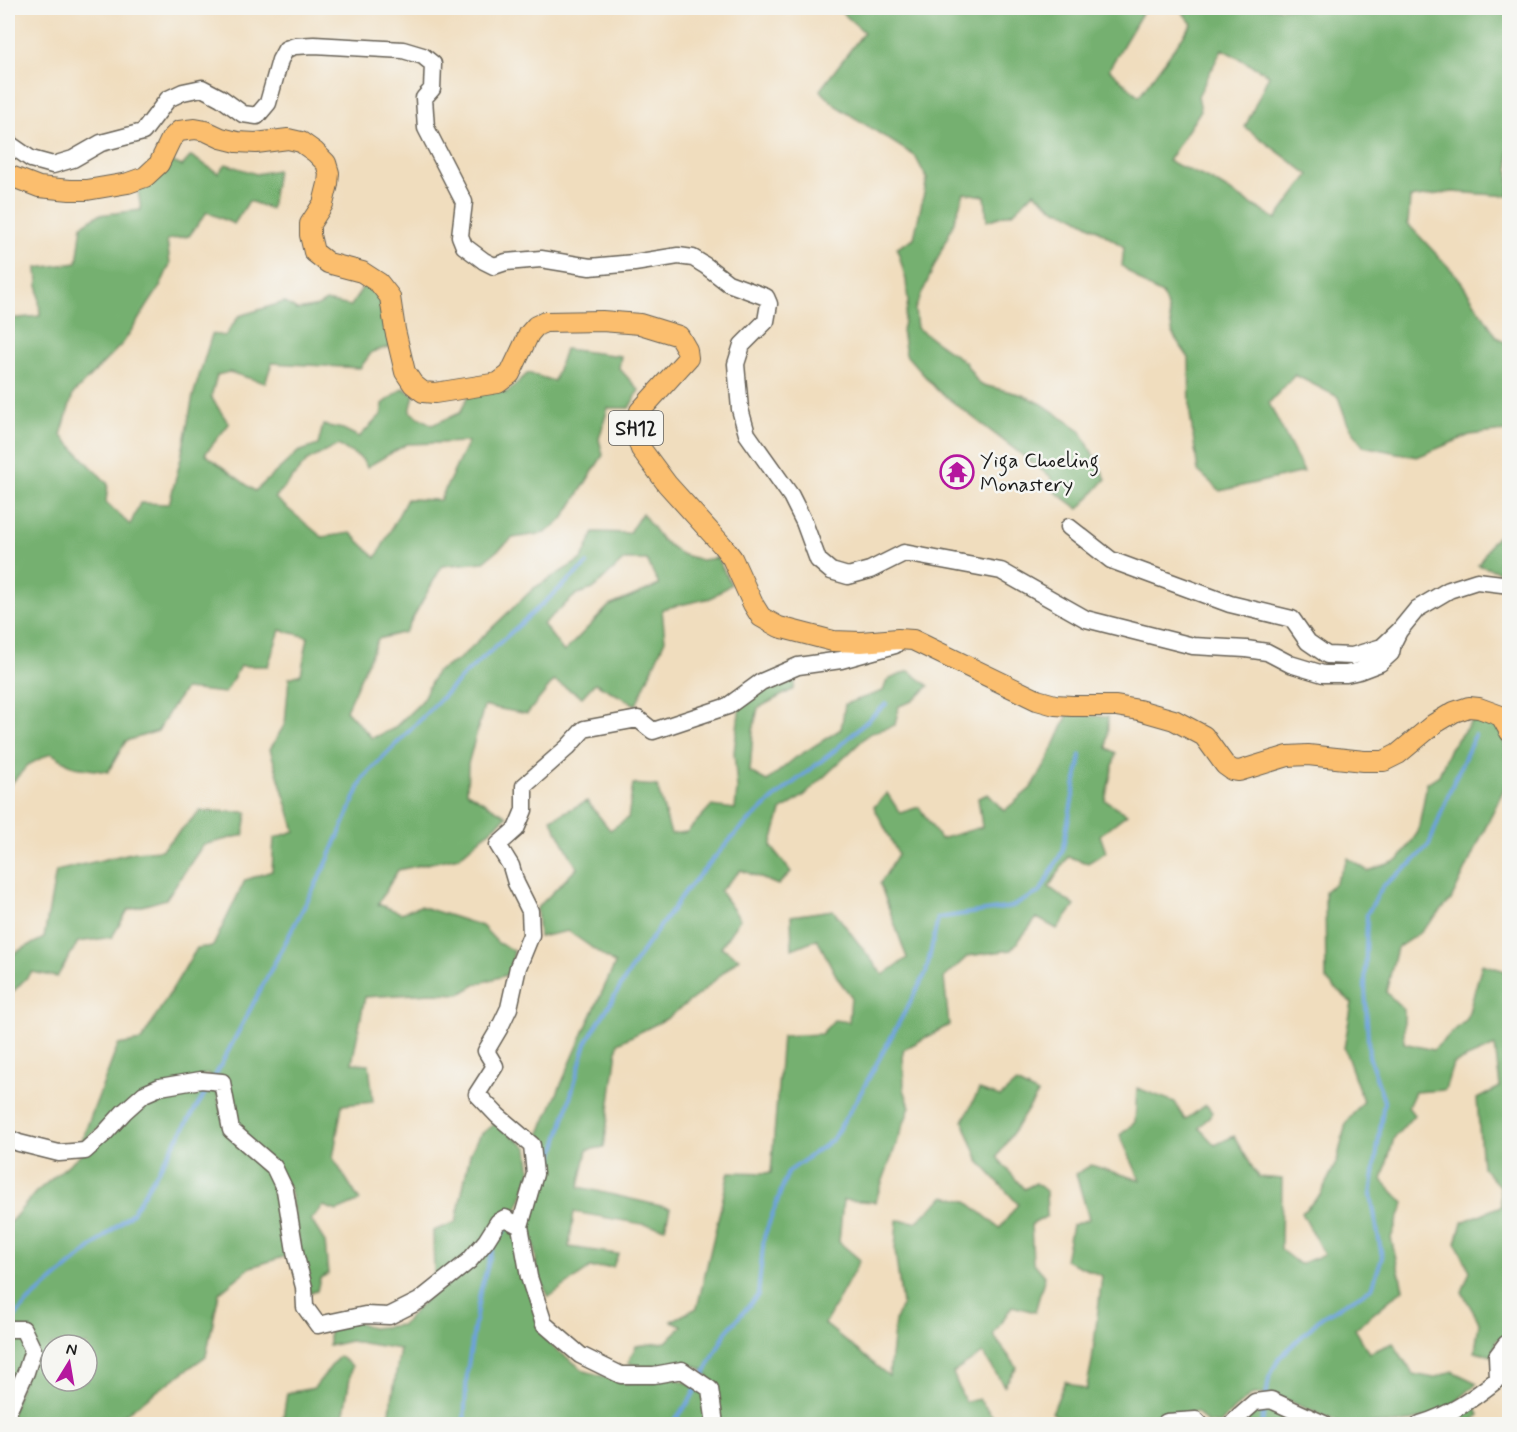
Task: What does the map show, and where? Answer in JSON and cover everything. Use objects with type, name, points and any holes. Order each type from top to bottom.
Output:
[{"type":"main road","name":"SH12","points":[[8,175],[39,187],[70,190],[87,190],[128,183],[145,177],[159,164],[171,139],[179,130],[206,131],[237,142],[256,143],[288,139],[301,142],[326,164],[329,173],[323,204],[310,224],[314,252],[328,263],[362,272],[379,283],[390,297],[405,372],[413,384],[423,392],[435,393],[498,383],[510,374],[529,334],[536,326],[545,322],[602,321],[640,324],[679,336],[687,350],[688,358],[640,411],[636,425],[637,438],[641,449],[667,484],[732,558],[761,617],[779,627],[833,641],[914,640],[1037,700],[1055,705],[1116,706],[1174,720],[1204,736],[1225,765],[1232,770],[1239,771],[1288,756],[1308,755],[1384,761],[1398,754],[1434,724],[1454,712],[1469,707],[1501,716],[1509,732]]},
{"type":"street","points":[[8,143],[31,159],[53,165],[73,159],[101,143],[143,132],[168,99],[183,92],[202,88],[243,114],[257,116],[268,103],[280,60],[286,49],[295,46],[403,50],[423,56],[433,64],[432,89],[424,98],[426,128],[464,202],[460,236],[464,246],[484,261],[494,266],[506,262],[541,260],[590,267],[678,256],[693,258],[728,283],[766,297],[769,304],[766,321],[742,345],[736,364],[740,409],[747,434],[791,496],[804,522],[818,560],[831,572],[848,576],[870,570],[904,553],[981,567],[1001,572],[1086,619],[1193,646],[1267,652],[1290,664],[1323,674],[1346,674],[1380,663],[1391,653],[1399,631]]},
{"type":"street","points":[[1069,527],[1111,560],[1230,604],[1292,619],[1308,642],[1327,655],[1352,656],[1382,647],[1417,609],[1449,590],[1477,581],[1509,585]]},
{"type":"street","points":[[716,1425],[710,1389],[682,1370],[654,1375],[621,1375],[580,1355],[544,1324],[530,1276],[520,1226],[535,1174],[532,1145],[498,1116],[477,1094],[495,1066],[486,1051],[508,1008],[518,967],[531,935],[530,911],[516,883],[511,866],[498,845],[516,829],[524,810],[524,786],[568,747],[584,729],[638,719],[653,731],[728,706],[761,682],[798,666],[841,660],[914,640]]},
{"type":"street","points":[[8,1138],[59,1153],[85,1151],[144,1094],[160,1088],[201,1080],[222,1082],[231,1130],[274,1167],[285,1190],[296,1257],[304,1287],[305,1307],[318,1325],[365,1315],[389,1316],[419,1301],[469,1261],[498,1222],[505,1218],[520,1226]]},
{"type":"street","points":[[8,1329],[23,1329],[33,1350],[8,1412]]},
{"type":"street","points":[[1420,1425],[1474,1398],[1498,1379],[1497,1356],[1506,1344],[1509,1346]]},
{"type":"street","points":[[1232,1425],[1255,1402],[1271,1400],[1324,1425]]},
{"type":"street","points":[[1164,1425],[1167,1422],[1197,1420],[1200,1425]]},
{"type":"green space","points":[[837,8],[1145,8],[1109,69],[1139,96],[1192,24],[1179,8],[1509,8],[1509,196],[1453,192],[1410,198],[1408,224],[1458,277],[1497,337],[1509,345],[1509,435],[1506,431],[1470,435],[1417,457],[1363,446],[1347,422],[1338,397],[1295,375],[1269,403],[1304,472],[1220,491],[1198,471],[1190,414],[1189,358],[1173,335],[1168,309],[1162,294],[1148,287],[1122,266],[1124,247],[1066,212],[1056,210],[1034,192],[1014,212],[987,221],[985,196],[964,193],[952,227],[915,309],[917,328],[965,362],[979,384],[1023,395],[1042,404],[1080,430],[1106,479],[1079,509],[1050,488],[1051,477],[937,390],[906,355],[902,331],[908,302],[906,280],[897,248],[914,238],[927,179],[915,156],[836,106],[820,90],[864,32]],"holes":[[[1222,49],[1269,75],[1245,127],[1309,175],[1276,219],[1211,180],[1168,161],[1201,110],[1198,96]]]},
{"type":"green space","points":[[191,156],[218,173],[226,164],[256,174],[277,170],[271,209],[249,201],[234,224],[207,212],[189,236],[167,240],[170,264],[160,287],[123,343],[73,394],[61,435],[108,484],[106,502],[130,525],[140,503],[169,504],[193,396],[212,334],[225,336],[239,316],[284,302],[297,310],[318,306],[326,301],[351,306],[365,283],[377,293],[387,308],[392,346],[372,352],[360,368],[272,363],[265,383],[229,372],[217,375],[211,397],[229,424],[205,454],[255,491],[298,452],[318,445],[323,425],[343,429],[359,437],[381,415],[383,404],[403,388],[414,395],[410,412],[432,425],[460,413],[469,394],[499,389],[506,393],[528,373],[554,381],[565,349],[621,356],[619,368],[639,390],[629,408],[608,408],[599,439],[603,455],[563,519],[545,533],[513,538],[483,562],[442,566],[405,632],[378,639],[346,710],[372,738],[393,729],[421,702],[436,672],[458,660],[534,588],[582,559],[594,532],[629,533],[642,513],[662,540],[681,554],[701,560],[717,558],[731,584],[711,598],[662,609],[665,640],[636,705],[595,683],[582,697],[554,681],[527,714],[484,706],[468,764],[467,792],[507,816],[459,857],[398,870],[378,904],[401,913],[420,906],[482,926],[498,943],[514,951],[510,974],[477,984],[460,994],[431,993],[365,997],[352,1063],[369,1064],[373,1102],[342,1105],[333,1158],[360,1201],[337,1211],[323,1206],[311,1220],[325,1242],[328,1274],[320,1278],[317,1291],[308,1293],[289,1187],[235,1127],[209,1073],[115,1113],[80,1145],[118,1045],[141,1041],[197,948],[213,946],[245,880],[272,871],[274,838],[295,831],[270,749],[285,724],[289,678],[301,674],[308,637],[280,630],[268,666],[240,666],[225,693],[185,689],[158,731],[126,741],[108,772],[74,767],[51,753],[28,765],[8,787],[8,319],[40,316],[37,268],[77,263],[82,225],[98,215],[141,210],[138,191],[157,180],[168,160],[182,166]],"holes":[[[468,442],[440,500],[407,499],[376,558],[351,533],[322,537],[275,498],[307,461],[338,445],[361,458],[367,467],[407,444]],[[624,560],[647,560],[659,585],[609,606],[564,652],[543,624],[577,594],[593,589]]]},
{"type":"green space","points":[[1509,528],[1509,575],[1478,565],[1493,540]]},
{"type":"green space","points":[[909,671],[929,686],[913,701],[899,706],[895,725],[869,734],[805,795],[781,811],[771,846],[791,872],[778,885],[741,870],[720,891],[740,919],[721,947],[739,958],[702,992],[666,1019],[618,1043],[604,1147],[587,1150],[579,1187],[670,1208],[665,1228],[574,1212],[569,1247],[618,1254],[613,1267],[590,1268],[549,1297],[537,1274],[535,1249],[529,1225],[540,1172],[536,1142],[615,964],[568,931],[539,937],[537,908],[577,868],[551,819],[587,801],[610,830],[628,818],[633,784],[657,786],[671,834],[687,832],[711,806],[735,809],[737,789],[734,752],[740,705],[759,691],[796,675],[794,689],[758,708],[753,731],[750,772],[767,781],[795,758],[841,729],[845,704],[883,691],[887,680]]},
{"type":"green space","points":[[1068,714],[1108,717],[1107,748],[1116,753],[1105,800],[1127,814],[1100,835],[1106,852],[1088,863],[1068,857],[1049,887],[1075,906],[1057,929],[1037,918],[1011,950],[968,956],[944,978],[949,1025],[903,1050],[904,1089],[910,1107],[875,1202],[843,1200],[839,1242],[860,1260],[825,1324],[889,1376],[895,1320],[902,1305],[895,1250],[897,1220],[916,1222],[945,1196],[966,1201],[1000,1228],[1018,1204],[979,1161],[963,1121],[979,1090],[1000,1097],[1016,1083],[1038,1094],[997,1157],[1024,1189],[1036,1183],[1046,1191],[1047,1216],[1031,1225],[1033,1262],[1045,1276],[1035,1312],[1012,1306],[993,1335],[1017,1367],[1004,1386],[983,1353],[953,1373],[965,1402],[979,1399],[999,1424],[720,1424],[714,1392],[704,1371],[690,1365],[655,1368],[628,1363],[636,1346],[666,1342],[682,1326],[671,1321],[697,1308],[729,1172],[771,1173],[782,1036],[821,1034],[834,1020],[849,1022],[851,996],[838,979],[817,939],[792,949],[791,916],[833,910],[883,975],[907,958],[880,884],[898,854],[874,807],[887,793],[900,813],[919,807],[940,839],[982,827],[978,798],[988,794],[1004,811],[1031,788],[1046,764]]},
{"type":"green space","points":[[1478,714],[1490,717],[1501,730],[1509,778],[1451,900],[1421,932],[1397,948],[1386,992],[1404,1010],[1404,1043],[1433,1050],[1467,1019],[1482,964],[1509,972],[1509,1339],[1496,1340],[1493,1356],[1475,1352],[1479,1322],[1462,1292],[1470,1271],[1456,1243],[1462,1222],[1501,1206],[1499,1186],[1482,1167],[1477,1099],[1500,1087],[1495,1046],[1453,1064],[1445,1090],[1415,1092],[1408,1107],[1414,1115],[1394,1138],[1382,1180],[1404,1203],[1391,1238],[1403,1289],[1355,1329],[1369,1353],[1393,1343],[1413,1374],[1434,1378],[1452,1371],[1477,1383],[1455,1403],[1428,1417],[1398,1424],[1342,1424],[1275,1395],[1253,1394],[1220,1424],[1207,1423],[1197,1412],[1167,1416],[1150,1424],[1071,1424],[1052,1413],[1065,1381],[1086,1390],[1092,1361],[1102,1276],[1065,1260],[1072,1225],[1089,1219],[1076,1174],[1091,1165],[1140,1180],[1120,1135],[1135,1122],[1137,1088],[1175,1102],[1185,1120],[1206,1105],[1213,1112],[1199,1128],[1215,1145],[1234,1136],[1258,1177],[1282,1179],[1281,1250],[1299,1264],[1324,1255],[1302,1213],[1320,1195],[1337,1161],[1346,1123],[1363,1101],[1344,1048],[1352,1003],[1326,980],[1325,891],[1335,883],[1348,858],[1368,871],[1399,860],[1418,832],[1427,783],[1439,775],[1450,748]]},
{"type":"green space","points":[[200,811],[247,812],[244,835],[203,845],[166,899],[128,910],[112,937],[78,942],[57,977],[32,972],[8,997],[8,956],[44,938],[56,871],[135,852],[161,850]]},
{"type":"green space","points":[[197,1087],[216,1089],[226,1132],[274,1175],[290,1255],[251,1267],[219,1293],[206,1356],[111,1424],[9,1424],[36,1346],[8,1326],[8,1225],[35,1193],[148,1097]]},
{"type":"green space","points":[[495,1123],[528,1148],[531,1174],[514,1217],[464,1259],[434,1276],[433,1231],[456,1222],[470,1154],[479,1136]]},
{"type":"green space","points":[[502,1228],[514,1230],[539,1322],[553,1347],[585,1371],[626,1383],[674,1378],[688,1383],[707,1396],[708,1424],[388,1424],[400,1349],[350,1341],[329,1346],[329,1327],[356,1321],[371,1328],[402,1325],[422,1303]]},
{"type":"green space","points":[[20,1334],[30,1350],[8,1403],[8,1335]]},
{"type":"green space","points":[[1510,1351],[1509,1402],[1504,1379],[1503,1358]]},
{"type":"green space","points":[[339,1356],[352,1366],[342,1424],[282,1424],[287,1393],[314,1388]]},
{"type":"green space","points":[[1475,1404],[1479,1415],[1469,1424],[1440,1424]]},
{"type":"green space","points":[[1273,1408],[1308,1424],[1242,1424],[1257,1409]]},
{"type":"waterway","points":[[214,1078],[325,867],[364,777],[465,674],[587,564]]},
{"type":"waterway","points":[[539,1184],[549,1171],[586,1043],[641,953],[687,889],[737,832],[886,704]]},
{"type":"waterway","points":[[1266,1397],[1269,1378],[1279,1358],[1322,1317],[1372,1288],[1382,1257],[1371,1195],[1384,1101],[1369,1056],[1365,987],[1367,914],[1383,886],[1410,865],[1429,845],[1450,790],[1475,735]]},
{"type":"waterway","points":[[702,1378],[726,1332],[758,1295],[764,1237],[788,1172],[832,1140],[859,1096],[926,973],[938,918],[1011,907],[1040,892],[1062,852],[1081,755]]},
{"type":"waterway","points":[[9,1323],[29,1301],[132,1213],[209,1087]]},
{"type":"waterway","points":[[464,1424],[467,1372],[480,1292],[494,1244],[508,1226]]},
{"type":"waterway","points":[[672,1424],[697,1387]]},
{"type":"waterway","points":[[1262,1424],[1265,1404]]},
{"type":"place","name":"Yiga Choeling Monastery","points":[[957,472]]}]
